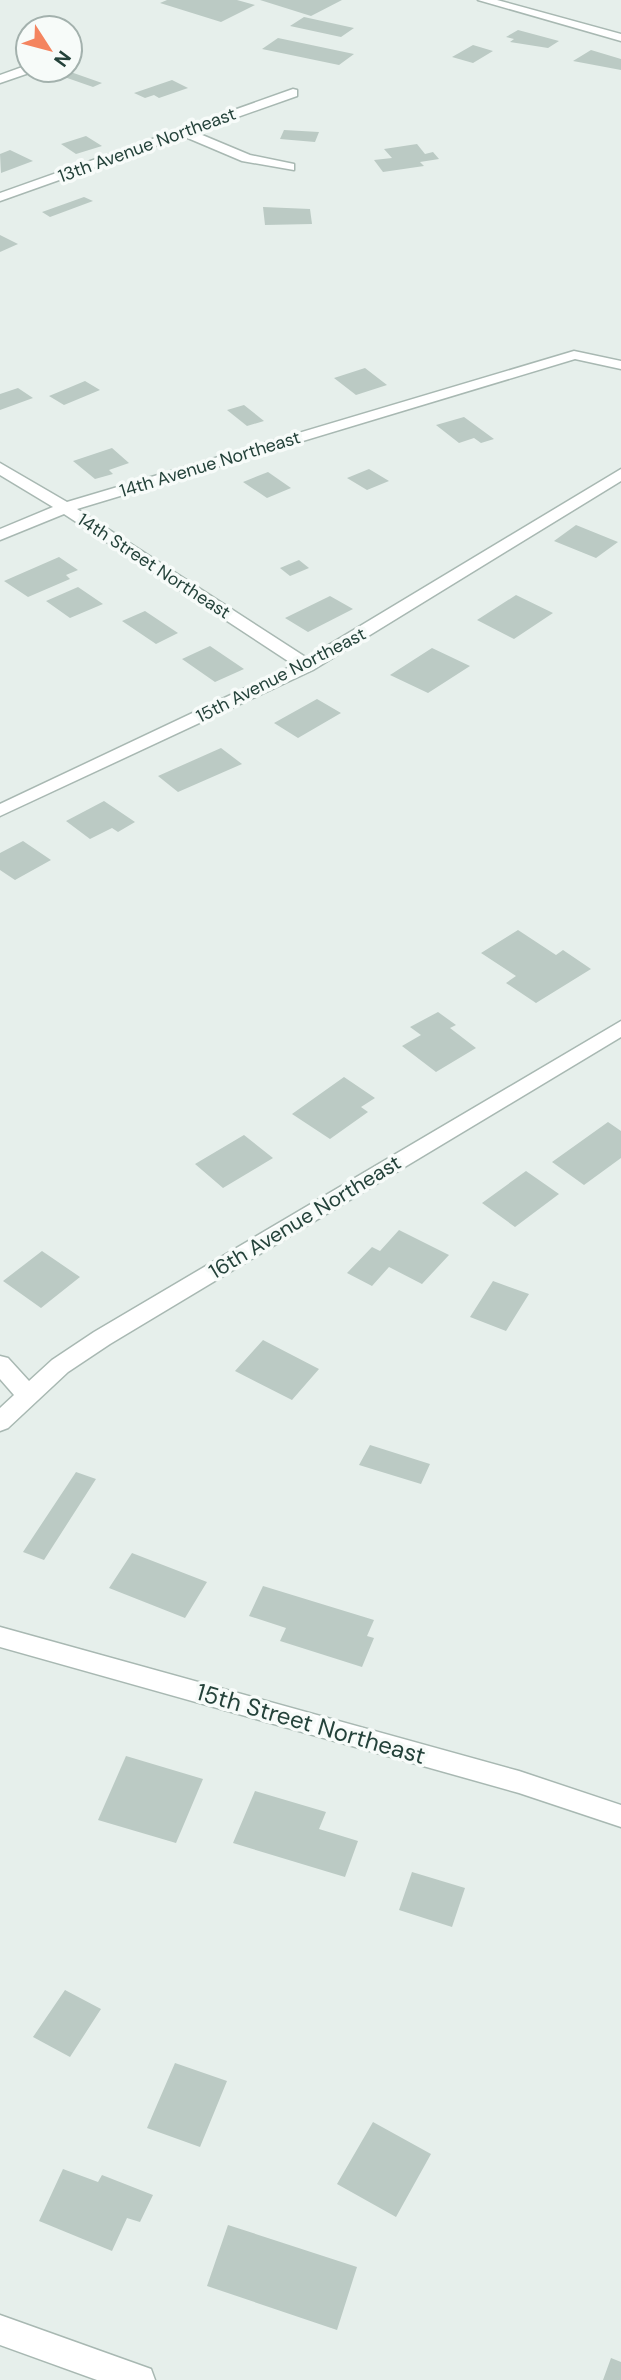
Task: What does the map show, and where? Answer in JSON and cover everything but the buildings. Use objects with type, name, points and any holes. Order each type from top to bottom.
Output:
[{"type":"street","points":[[484,0],[621,38]]},
{"type":"street","name":"13th Avenue Northeast","points":[[0,197],[293,93]]},
{"type":"street","points":[[186,133],[246,158],[290,167]]},
{"type":"street","name":"14th Avenue Northeast","points":[[0,534],[64,508],[575,355],[621,365]]},
{"type":"street","name":"14th Street Northeast","points":[[0,468],[307,666]]},
{"type":"street","name":"15th Avenue Northeast","points":[[0,811],[307,666],[621,474]]},
{"type":"street","name":"16th Avenue Northeast","points":[[0,1422],[60,1366],[102,1338],[621,1028]]},
{"type":"street","points":[[0,1364],[27,1394]]},
{"type":"street","name":"15th Street Northeast","points":[[0,1637],[519,1782],[621,1816]]},
{"type":"street","points":[[0,2330],[140,2380]]}]
